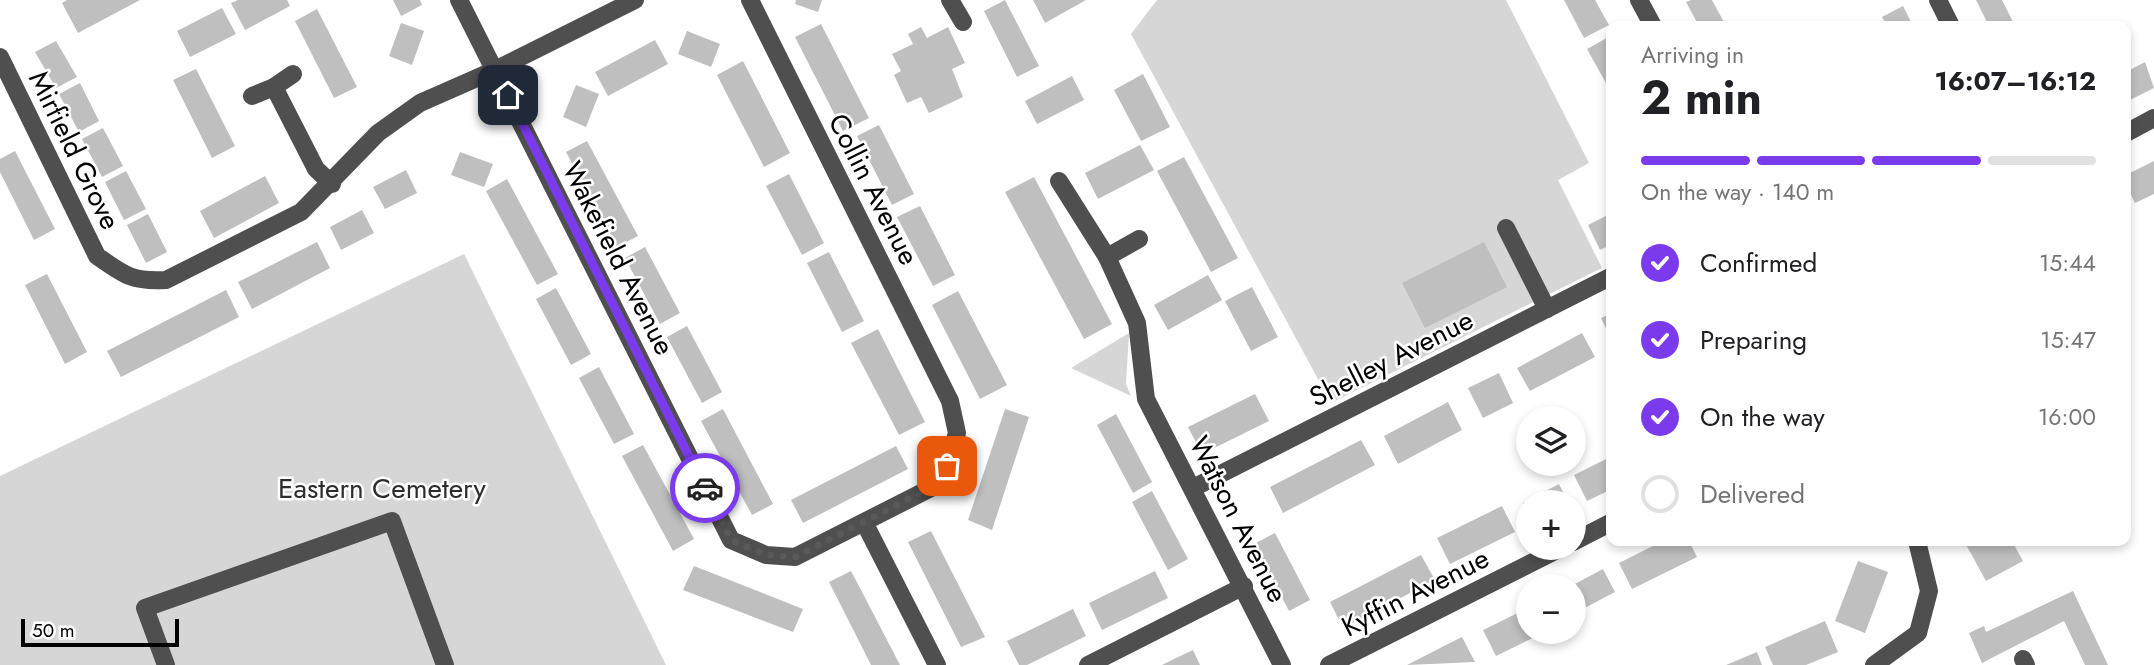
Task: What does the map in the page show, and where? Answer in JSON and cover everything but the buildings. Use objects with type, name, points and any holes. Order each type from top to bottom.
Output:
[{"type":"street","name":"Wakefield Avenue","points":[[458,0],[731,540]]},
{"type":"street","name":"Mirfield Grove","points":[[0,57],[97,256],[125,276],[141,282],[166,280],[302,212],[332,184],[378,133],[420,103],[495,70],[635,0]]},
{"type":"street","name":"Collin Avenue","points":[[731,540],[766,555],[795,557],[930,488],[947,466],[957,433],[950,401],[750,0]]},
{"type":"street","points":[[950,0],[963,22]]},
{"type":"street","points":[[1639,0],[1650,21]]},
{"type":"street","points":[[1938,0],[1948,21]]},
{"type":"street","points":[[252,96],[274,87],[293,74]]},
{"type":"street","points":[[274,87],[316,169],[332,184]]},
{"type":"street","points":[[2131,130],[2154,118]]},
{"type":"street","points":[[1059,181],[1107,257],[1139,239]]},
{"type":"street","points":[[1506,229],[1547,309]]},
{"type":"street","name":"Watson Avenue","points":[[1107,257],[1137,323],[1146,399],[1244,586],[1282,665]]},
{"type":"street","name":"Shelley Avenue","points":[[1193,488],[1606,279]]},
{"type":"street","points":[[166,665],[145,608],[392,521],[446,665]]},
{"type":"street","points":[[865,523],[937,665]]},
{"type":"street","points":[[1586,535],[1606,525]]},
{"type":"street","points":[[1874,665],[1918,633],[1929,591],[1918,546]]},
{"type":"street","name":"Kyffin Avenue","points":[[1329,665],[1538,560]]},
{"type":"street","points":[[1088,665],[1244,586]]},
{"type":"green space","points":[[1157,0],[1506,0],[1589,163],[1558,180],[1602,268],[1331,403],[1131,34]]},
{"type":"green space","name":"Eastern Cemetery","points":[[464,254],[666,665],[0,665],[0,476]]},
{"type":"green space","points":[[1129,333],[1126,384],[1131,396],[1071,368]]},
{"type":"way so far","points":[[705,488],[731,540],[766,555],[795,557],[930,488],[947,466]]},
{"type":"route","points":[[508,95],[705,488]]}]
